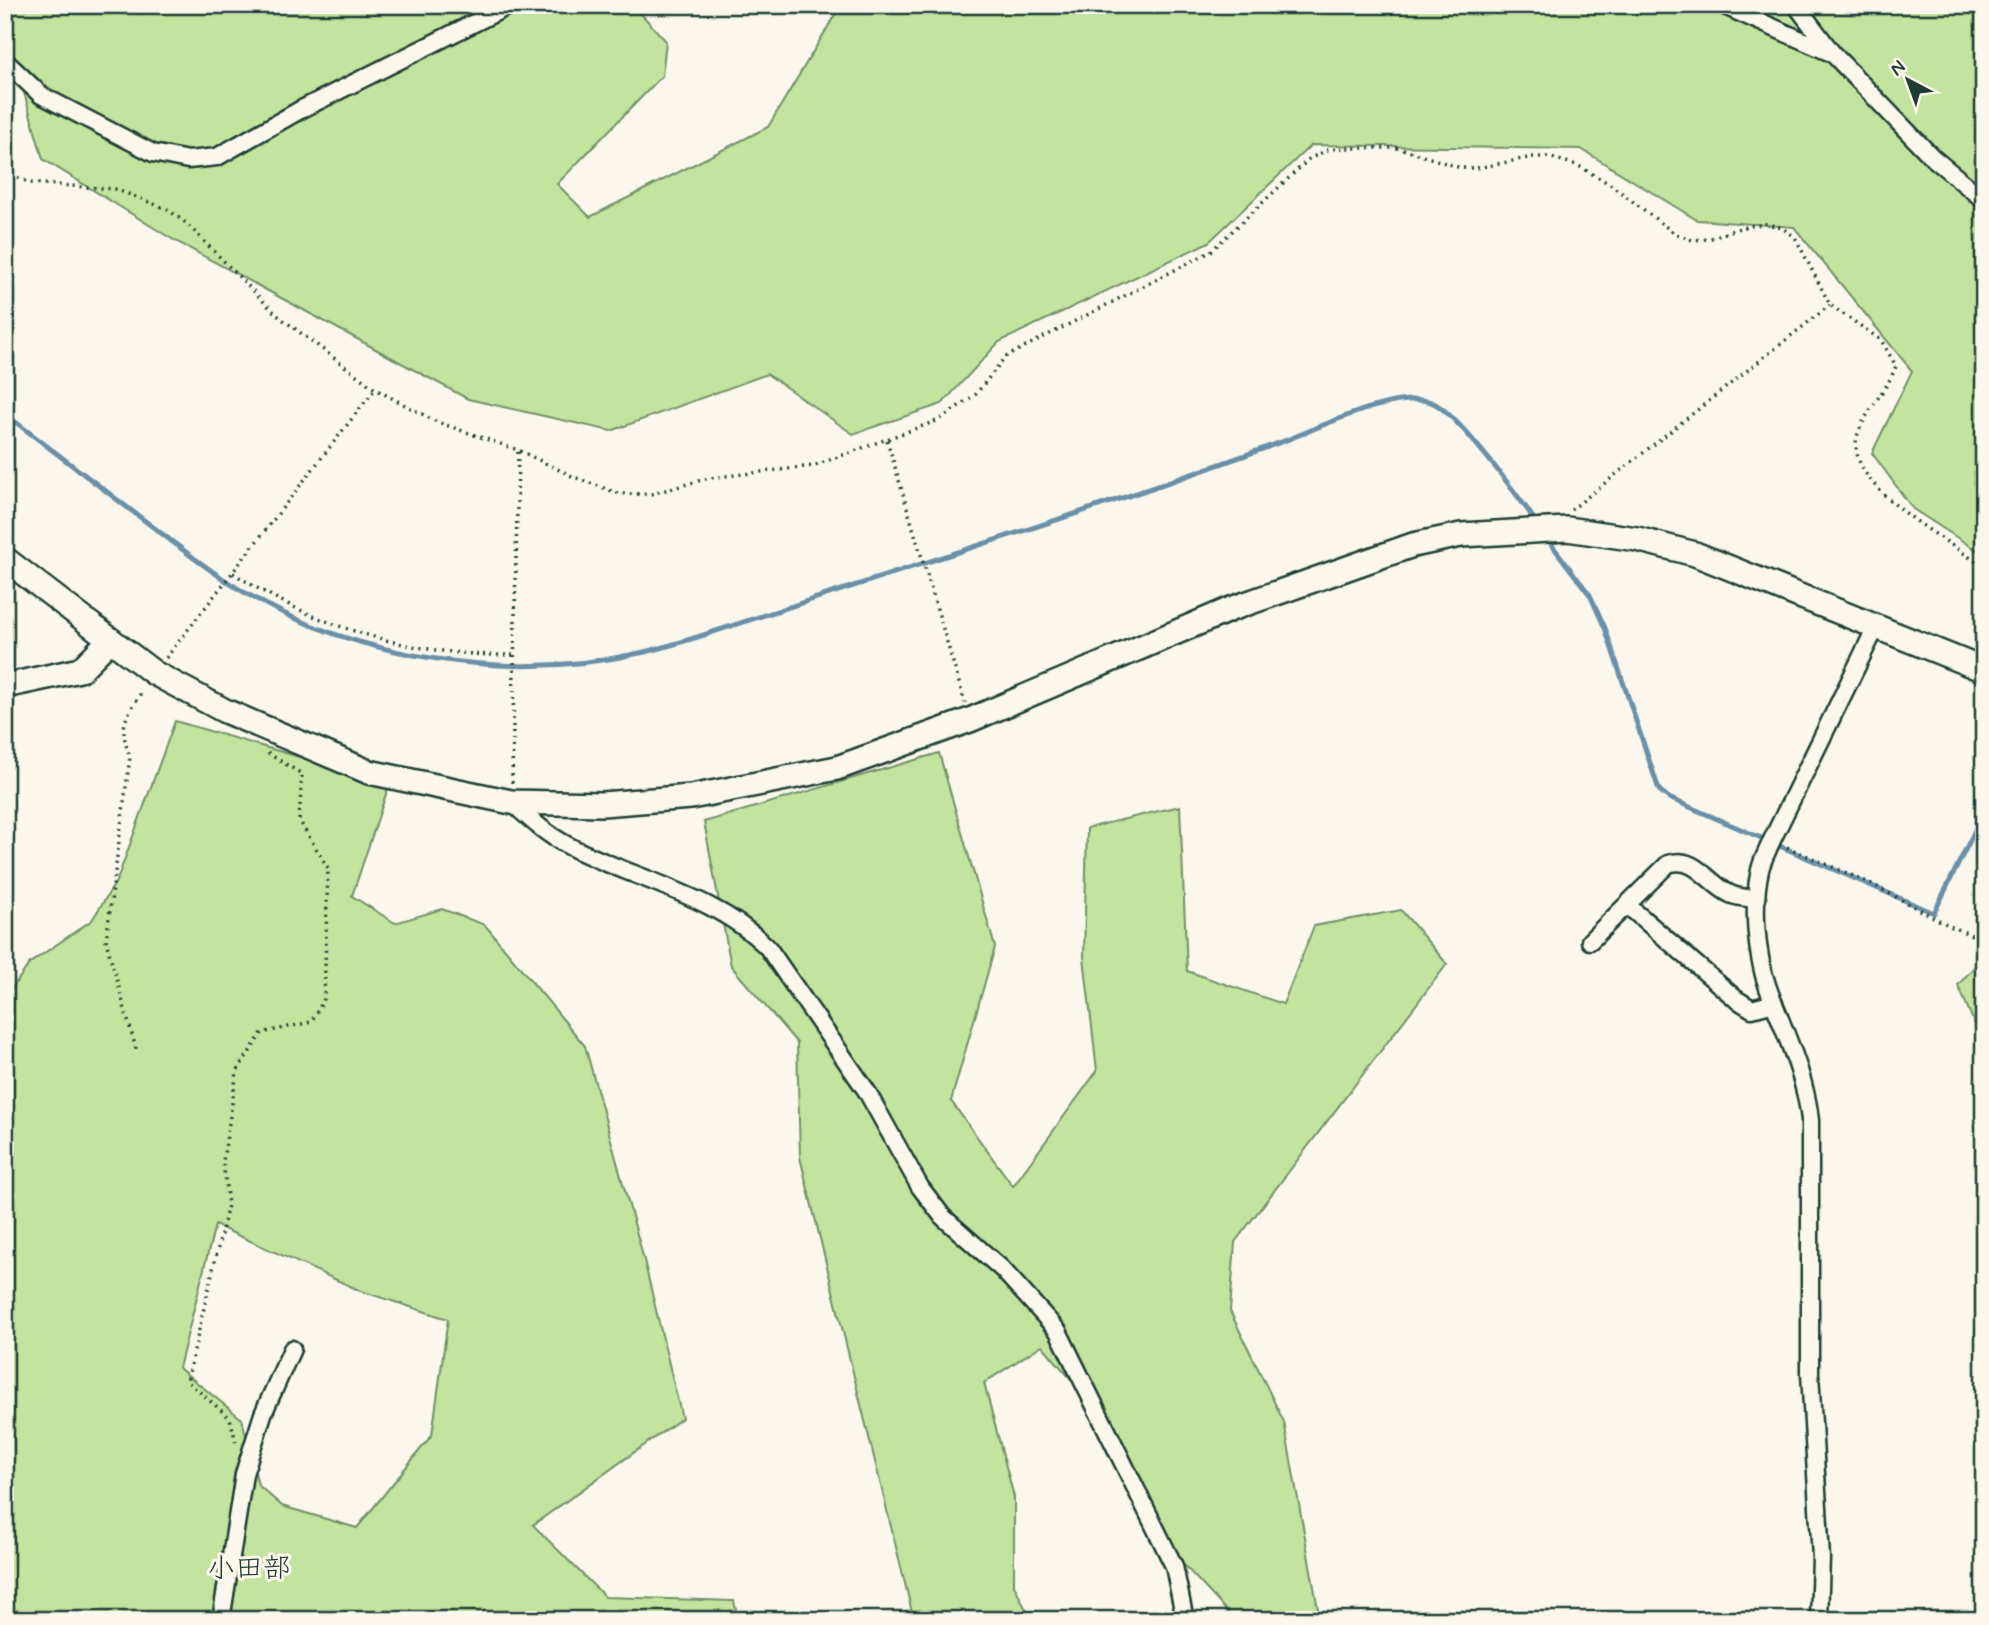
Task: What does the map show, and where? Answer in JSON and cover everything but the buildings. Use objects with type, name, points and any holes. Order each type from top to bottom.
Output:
[{"type":"street","points":[[5,61],[41,95],[153,153],[188,160],[217,156],[300,110],[510,5]]},
{"type":"street","points":[[1722,5],[1833,54]]},
{"type":"street","points":[[1796,5],[1833,54],[1932,157],[1984,200]]},
{"type":"street","points":[[5,559],[154,673],[283,737],[369,772],[511,802],[601,804],[691,797],[837,768],[970,720],[1231,609],[1389,553],[1461,535],[1555,529],[1637,539],[1695,554],[1984,670]]},
{"type":"street","points":[[1819,1620],[1821,1558],[1810,1373],[1810,1120],[1807,1088],[1774,1003],[1760,949],[1757,898],[1760,870],[1772,840],[1877,625]]},
{"type":"street","points":[[5,686],[80,670],[110,640]]},
{"type":"street","points":[[511,802],[565,844],[711,908],[752,932],[768,948],[866,1090],[920,1187],[943,1216],[1002,1269],[1058,1331],[1174,1566],[1185,1620]]},
{"type":"street","points":[[1590,941],[1668,864],[1689,861],[1733,896],[1757,898]]},
{"type":"street","points":[[1627,905],[1736,999],[1752,1009],[1774,1003]]},
{"type":"street","points":[[221,1620],[244,1474],[263,1414],[292,1349]]},
{"type":"path","points":[[5,172],[30,183],[115,189],[167,209],[186,223],[277,315],[375,389],[437,422],[518,450],[574,477],[620,494],[651,494],[709,478],[813,466],[887,440],[948,414],[976,394],[1005,357],[1210,252],[1309,159],[1327,150],[1399,148],[1461,168],[1477,169],[1533,157],[1566,161],[1610,184],[1674,233],[1692,240],[1709,239],[1742,227],[1765,224],[1781,227],[1795,237],[1830,304],[1881,340],[1896,366],[1891,381],[1860,428],[1856,442],[1862,467],[1874,485],[1903,511],[1984,568]]},
{"type":"path","points":[[1555,529],[1571,509],[1830,304]]},
{"type":"path","points":[[136,1049],[106,941],[130,757],[122,734],[126,716],[154,673],[375,389]]},
{"type":"path","points":[[887,440],[970,720]]},
{"type":"path","points":[[511,802],[518,450]]},
{"type":"path","points":[[232,573],[299,610],[384,640],[428,650],[476,656],[516,655]]},
{"type":"path","points":[[244,1474],[230,1418],[187,1381],[228,1205],[223,1161],[237,1071],[262,1033],[311,1022],[324,999],[327,941],[328,868],[299,820],[302,774],[255,745]]},
{"type":"path","points":[[1772,840],[1872,884],[1950,926],[1984,940]]},
{"type":"green space","points":[[5,5],[633,5],[666,41],[662,76],[557,184],[590,217],[768,127],[841,5],[1684,5],[1695,9],[1702,5],[1984,5],[1984,555],[1913,509],[1872,453],[1912,371],[1794,227],[1697,220],[1581,149],[1311,145],[1209,242],[999,342],[942,404],[853,434],[767,374],[611,431],[468,399],[172,239],[43,159],[5,26]]},
{"type":"green space","points":[[175,721],[344,770],[388,788],[352,896],[395,923],[442,909],[485,925],[585,1046],[643,1256],[682,1418],[533,1525],[605,1597],[734,1601],[738,1620],[5,1620],[5,998],[30,963],[92,920],[117,880]],"holes":[[[215,1225],[361,1291],[448,1319],[432,1435],[357,1528],[282,1506],[258,1485],[242,1419],[179,1368]]]},
{"type":"green space","points":[[939,753],[995,947],[951,1101],[1013,1186],[1097,1071],[1084,957],[1087,828],[1180,806],[1187,971],[1283,1004],[1314,926],[1401,910],[1447,964],[1235,1242],[1230,1311],[1284,1422],[1320,1620],[1235,1620],[1182,1563],[1121,1438],[1042,1345],[984,1383],[1014,1497],[1014,1585],[1031,1620],[914,1620],[800,1157],[797,1043],[731,966],[704,822]]},
{"type":"green space","points":[[1984,956],[1984,1046],[1958,985]]},
{"type":"waterway","points":[[5,414],[207,568],[244,592],[288,615],[385,649],[436,659],[488,664],[540,665],[591,661],[674,644],[1069,516],[1213,467],[1357,412],[1398,401],[1431,402],[1442,408],[1487,457],[1538,525]]},
{"type":"waterway","points":[[1545,536],[1590,595],[1605,628],[1659,790],[1669,798],[1934,913],[1984,812]]},
{"type":"district","name":"小田部","points":[[249,1567]]}]
